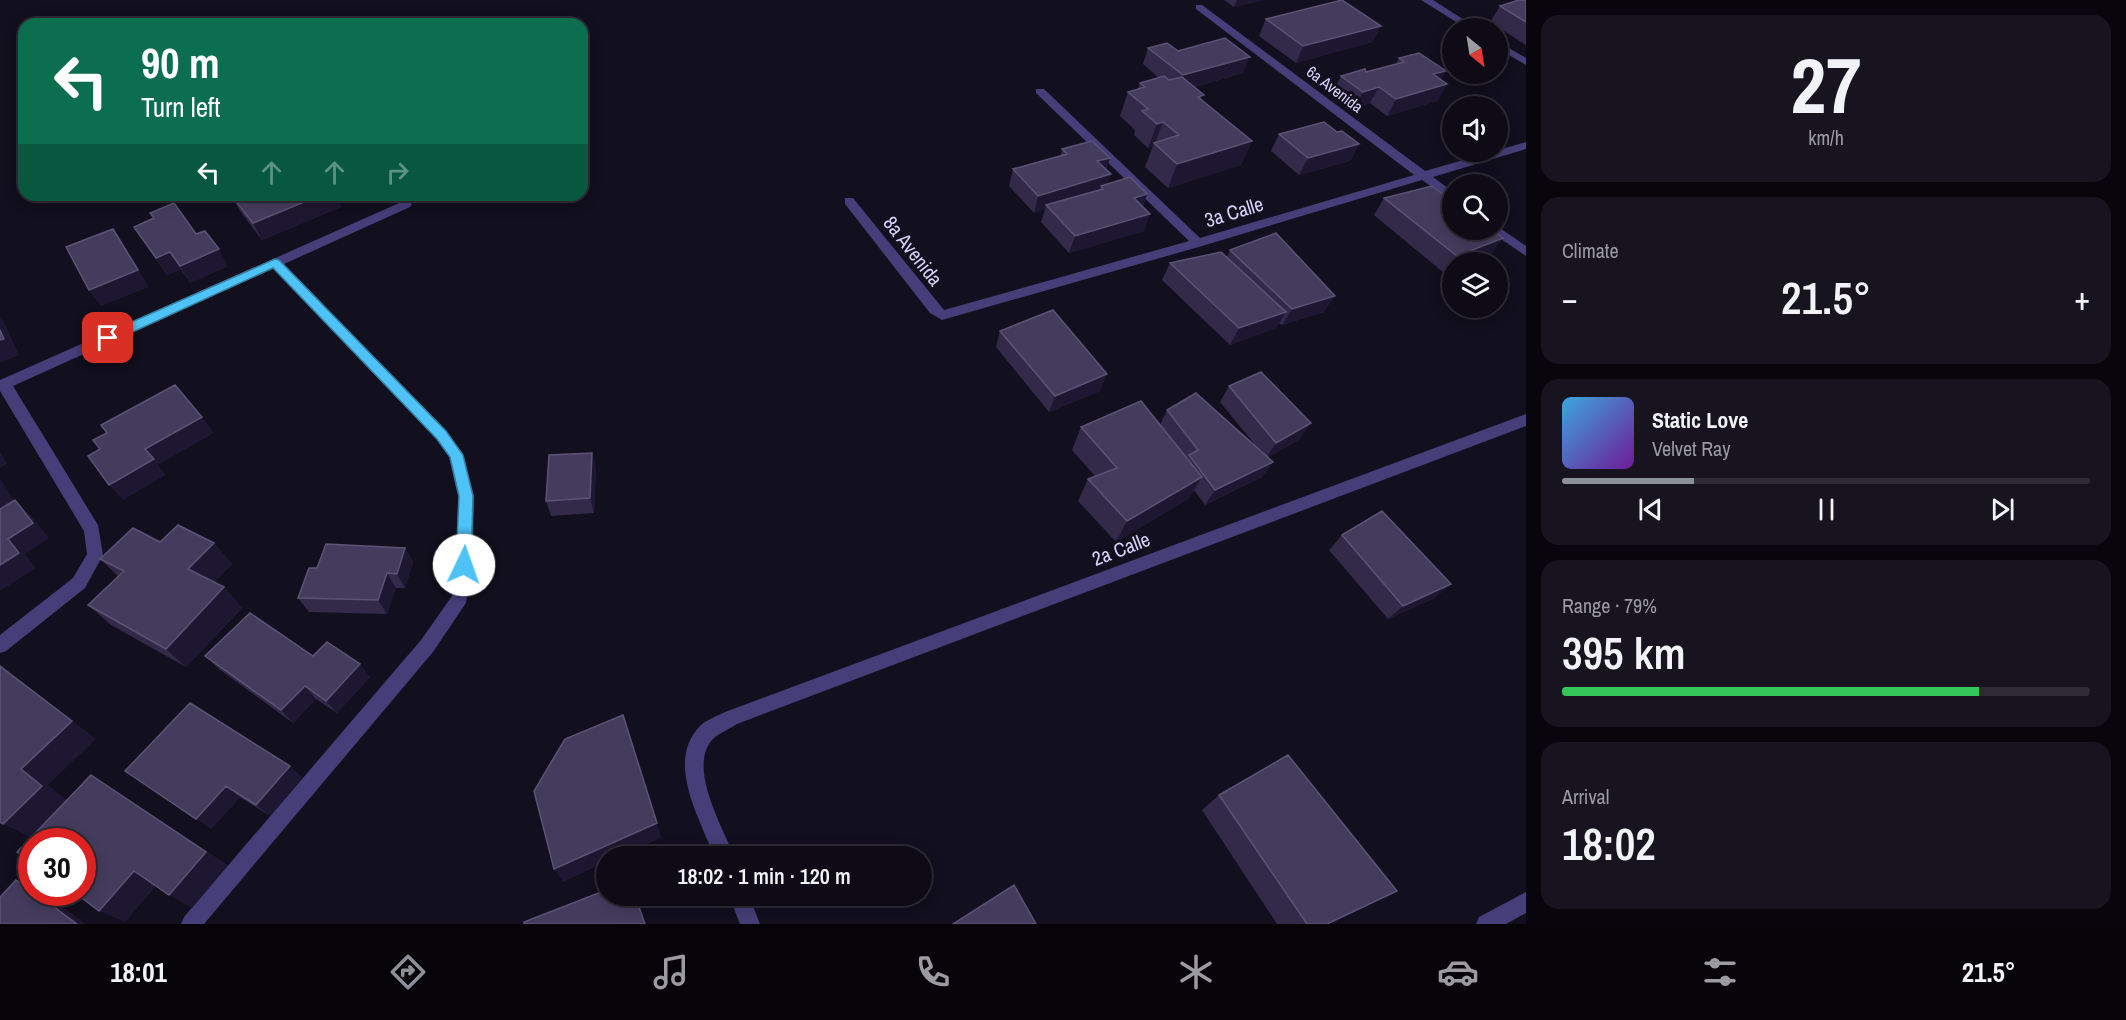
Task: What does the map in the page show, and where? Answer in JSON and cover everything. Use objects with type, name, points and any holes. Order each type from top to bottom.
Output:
[{"type":"street","points":[[1426,0],[1456,18]]},
{"type":"street","name":"6a Avenida","points":[[1198,7],[1442,188]]},
{"type":"street","points":[[1508,51],[1526,62]]},
{"type":"street","points":[[1040,91],[1198,243]]},
{"type":"street","name":"3a Calle","points":[[953,313],[1526,145]]},
{"type":"street","name":"8a Avenida","points":[[849,201],[935,310],[942,315],[953,313]]},
{"type":"street","points":[[0,645],[79,583],[95,555],[92,530],[2,385],[406,204]]},
{"type":"street","points":[[1508,239],[1526,252]]},
{"type":"street","points":[[191,924],[427,646],[460,597],[465,549],[466,496],[456,455],[441,435],[275,262]]},
{"type":"street","name":"2a Calle","points":[[720,846],[696,784],[693,755],[707,732],[731,718],[1526,420]]},
{"type":"street","points":[[1486,924],[1526,902]]},
{"type":"street","points":[[743,906],[750,924]]},
{"type":"building","points":[[1342,0],[1381,26],[1303,46],[1266,19]]},
{"type":"building","points":[[1526,0],[1526,22],[1500,6]]},
{"type":"building","points":[[1225,38],[1250,57],[1183,75],[1148,48],[1167,43],[1178,51]]},
{"type":"building","points":[[1419,53],[1442,68],[1442,72],[1433,74],[1442,80],[1442,84],[1447,84],[1396,99],[1379,87],[1363,92],[1341,76],[1404,62],[1399,58]]},
{"type":"building","points":[[1164,76],[1169,80],[1182,77],[1204,95],[1198,97],[1252,141],[1177,164],[1154,143],[1179,135],[1163,122],[1157,124],[1142,111],[1148,109],[1128,92],[1145,87],[1140,83]]},
{"type":"building","points":[[1324,122],[1337,132],[1342,131],[1359,144],[1308,158],[1279,134]]},
{"type":"building","points":[[1092,141],[1110,158],[1097,161],[1111,174],[1038,196],[1013,169],[1067,154],[1062,149]]},
{"type":"building","points":[[1130,177],[1147,194],[1134,198],[1150,214],[1075,236],[1046,205],[1103,189],[1101,186]]},
{"type":"building","points":[[1432,186],[1442,194],[1442,240],[1498,240],[1467,252],[1452,252],[1384,198]]},
{"type":"building","points":[[236,201],[306,201],[253,223]]},
{"type":"building","points":[[174,203],[196,234],[205,231],[219,249],[180,266],[170,252],[156,258],[134,227],[154,218],[150,213]]},
{"type":"building","points":[[113,229],[138,270],[89,290],[66,247]]},
{"type":"building","points":[[1276,233],[1335,296],[1292,309],[1230,250]]},
{"type":"building","points":[[1221,252],[1286,312],[1239,328],[1170,263]]},
{"type":"building","points":[[1053,310],[1107,374],[1055,396],[1000,331]]},
{"type":"building","points":[[1261,372],[1311,423],[1276,443],[1229,386]]},
{"type":"building","points":[[175,385],[202,417],[145,449],[154,459],[109,485],[88,456],[100,449],[93,440],[107,433],[101,425]]},
{"type":"building","points":[[1196,393],[1273,462],[1215,490],[1189,455],[1198,450],[1167,410]]},
{"type":"building","points":[[1141,401],[1202,477],[1127,521],[1088,479],[1117,468],[1081,427]]},
{"type":"building","points":[[592,453],[590,498],[546,501],[549,455]]},
{"type":"building","points":[[15,500],[33,523],[8,539],[19,553],[0,565],[0,509]]},
{"type":"building","points":[[1382,511],[1451,584],[1403,606],[1342,535]]},
{"type":"building","points":[[178,525],[214,543],[188,569],[224,587],[166,649],[88,605],[124,571],[100,559],[133,528],[160,542]]},
{"type":"building","points":[[326,544],[405,548],[397,574],[387,573],[378,600],[298,598],[309,568],[317,568]]},
{"type":"building","points":[[250,613],[313,656],[327,642],[360,664],[326,701],[305,686],[281,710],[205,656]]},
{"type":"building","points":[[0,666],[72,721],[21,769],[42,786],[3,824],[0,822]]},
{"type":"building","points":[[190,703],[290,766],[256,805],[226,786],[196,819],[125,771]]},
{"type":"building","points":[[623,715],[657,823],[606,846],[596,846],[596,850],[554,869],[534,791],[565,739]]},
{"type":"building","points":[[1288,755],[1397,891],[1327,924],[1307,924],[1219,795]]},
{"type":"building","points":[[91,775],[206,852],[169,895],[134,871],[99,911],[92,906],[96,906],[96,828],[40,828]]},
{"type":"building","points":[[16,880],[18,881],[18,906],[53,906],[77,924],[0,924],[0,897]]},
{"type":"building","points":[[1014,885],[1036,924],[953,924]]},
{"type":"building","points":[[596,894],[596,906],[639,906],[645,924],[524,924],[524,922]]},
{"type":"route","points":[[108,338],[275,262],[441,435],[456,455],[466,496],[464,565]]}]
